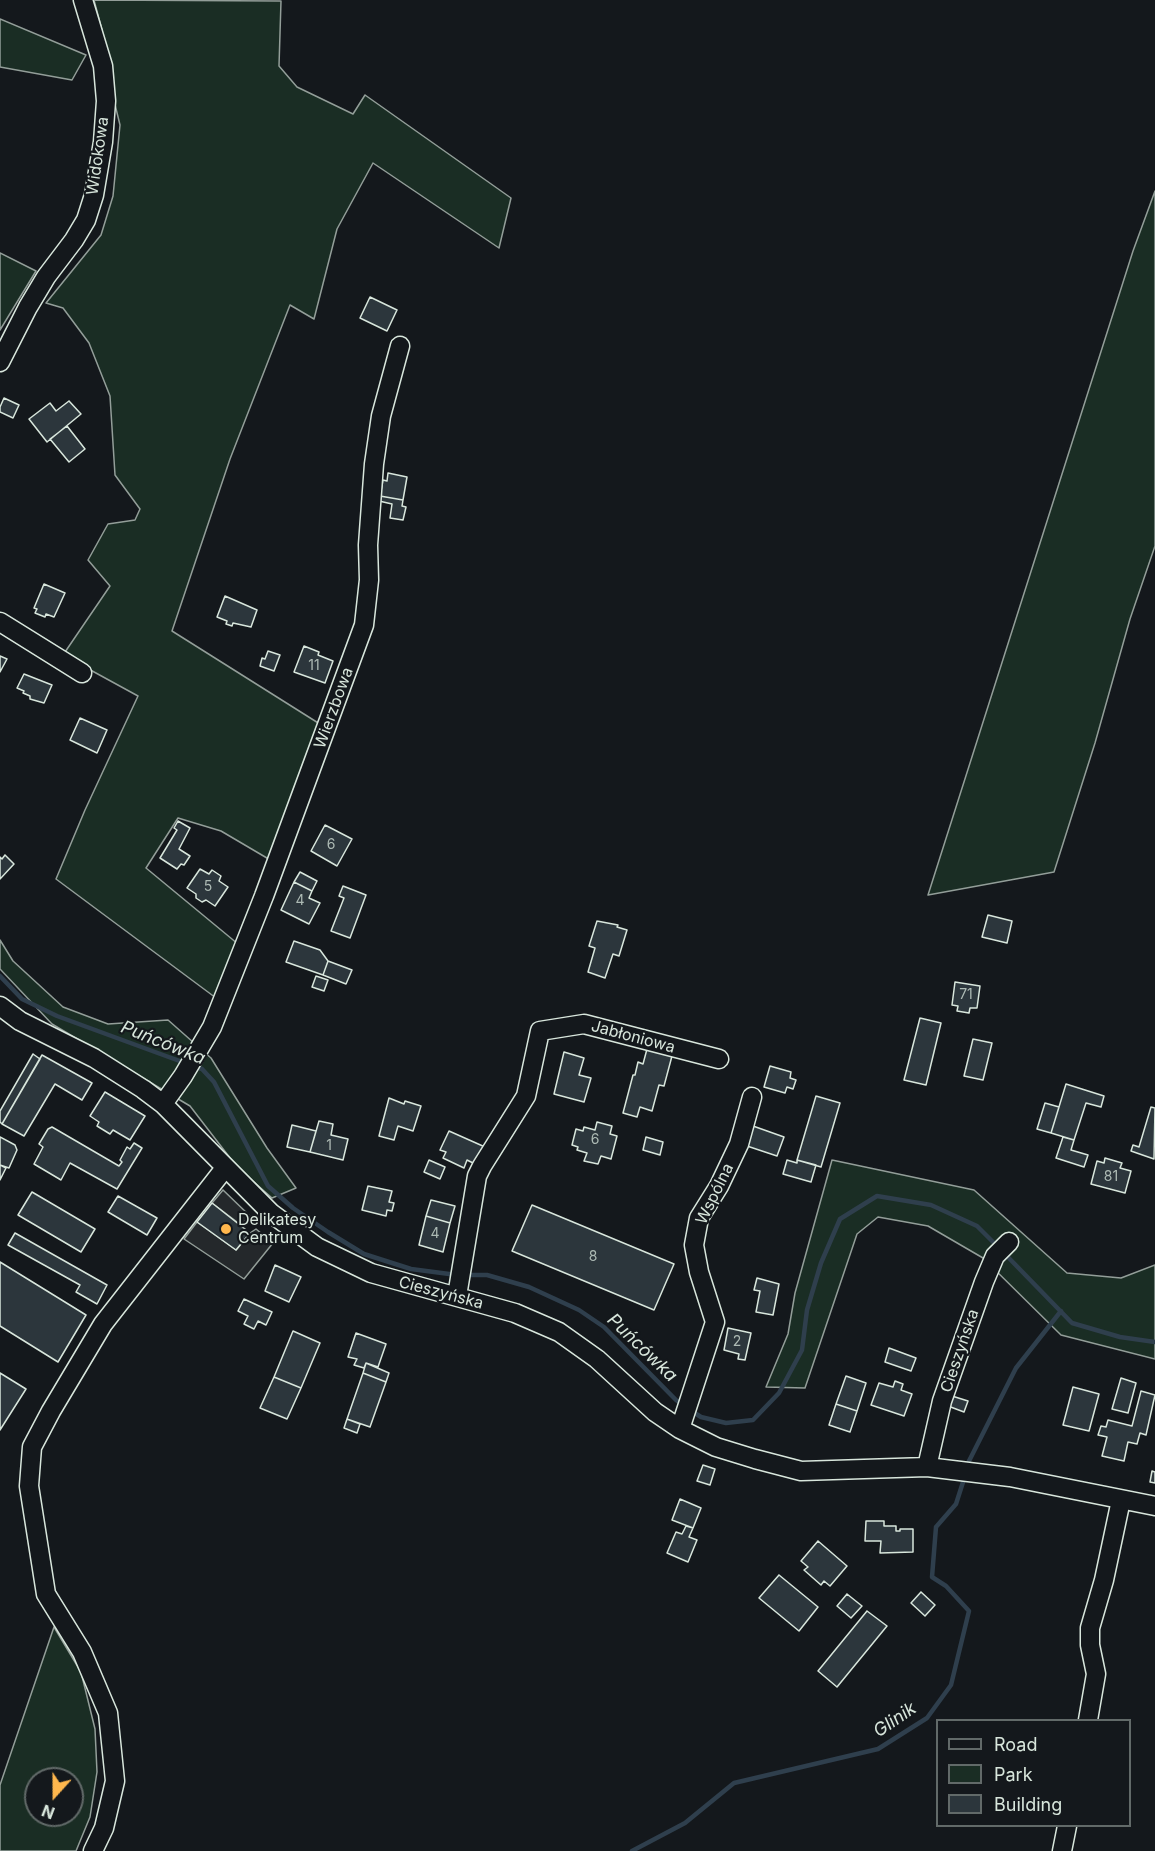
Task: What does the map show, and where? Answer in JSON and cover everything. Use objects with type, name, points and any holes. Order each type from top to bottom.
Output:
[{"type":"street","name":"Widokowa","points":[[0,362],[12,335],[46,277],[86,220],[94,195],[103,142],[106,101],[103,66],[83,0]]},
{"type":"street","name":"Wierzbowa","points":[[163,1104],[183,1076],[212,1027],[264,896],[364,625],[369,580],[368,544],[374,464],[381,416],[400,346]]},
{"type":"street","points":[[0,622],[82,673]]},
{"type":"street","name":"Cieszyńska","points":[[0,1006],[20,1022],[121,1074],[163,1104],[272,1213],[317,1247],[370,1273],[458,1289],[559,1332],[597,1359],[655,1412],[681,1424],[716,1447],[801,1471],[927,1467],[1010,1477],[1155,1506]]},
{"type":"street","name":"Jabłoniowa","points":[[458,1289],[477,1176],[526,1096],[540,1031],[584,1024],[719,1059]]},
{"type":"street","name":"Wspólna","points":[[681,1424],[691,1400],[715,1322],[699,1272],[694,1245],[699,1218],[719,1186],[739,1144],[752,1096]]},
{"type":"street","points":[[93,1851],[104,1828],[115,1780],[108,1713],[82,1652],[46,1594],[29,1486],[32,1447],[103,1324],[225,1168]]},
{"type":"street","name":"Cieszyńska","points":[[927,1467],[942,1401],[984,1282],[995,1256],[1010,1242]]},
{"type":"street","points":[[1088,1719],[1096,1674],[1090,1645],[1090,1628],[1104,1580],[1121,1500]]},
{"type":"street","points":[[1062,1851],[1067,1827]]},
{"type":"green space","points":[[94,0],[281,1],[279,66],[297,87],[353,114],[365,95],[511,198],[499,248],[373,163],[337,229],[314,319],[290,305],[230,459],[172,631],[323,726],[272,861],[221,831],[178,818],[146,868],[238,944],[216,998],[56,879],[138,696],[63,655],[110,586],[88,560],[108,524],[135,520],[140,509],[115,475],[110,396],[89,343],[63,308],[46,303],[101,235],[113,196],[120,125]]},
{"type":"green space","points":[[0,19],[86,55],[72,80],[0,67]]},
{"type":"green space","points":[[1155,191],[1155,546],[1130,619],[1095,743],[1054,872],[928,895],[1133,251]]},
{"type":"green space","points":[[0,253],[36,271],[0,330]]},
{"type":"green space","points":[[0,940],[13,961],[63,1007],[108,1024],[168,1020],[211,1058],[267,1148],[296,1188],[272,1198],[237,1167],[190,1106],[52,1024],[0,969]]},
{"type":"green space","points":[[832,1160],[974,1190],[1067,1273],[1121,1278],[1155,1265],[1155,1359],[1061,1335],[983,1258],[928,1226],[878,1217],[857,1234],[805,1388],[766,1387],[788,1334],[795,1293]]},
{"type":"green space","points":[[54,1627],[81,1672],[95,1729],[97,1772],[90,1817],[76,1851],[0,1851],[0,1785]]},
{"type":"shaded area","points":[[223,1190],[250,1216],[241,1225],[212,1203]]},
{"type":"shaded area","points":[[197,1222],[236,1250],[256,1229],[273,1243],[244,1279],[184,1239]]},
{"type":"building","points":[[370,297],[397,310],[387,331],[360,318]]},
{"type":"building","points":[[4,398],[19,405],[13,418],[0,412]]},
{"type":"building","points":[[69,401],[81,414],[47,442],[29,419],[50,403],[56,411]]},
{"type":"building","points":[[67,426],[85,449],[69,462],[50,439]]},
{"type":"building","points":[[388,473],[407,477],[403,500],[380,496],[383,480],[387,481]]},
{"type":"building","points":[[380,496],[403,500],[402,506],[406,507],[403,520],[390,518],[392,504],[379,501]]},
{"type":"building","points":[[44,584],[65,593],[54,617],[46,614],[45,617],[35,613],[37,609],[34,608]]},
{"type":"building","points":[[225,596],[257,610],[251,627],[233,623],[232,626],[217,617]]},
{"type":"building","points":[[304,646],[333,661],[325,683],[294,672]]},
{"type":"building","points":[[268,651],[280,655],[274,671],[260,666],[262,658],[265,659]]},
{"type":"building","points":[[0,656],[7,659],[0,672]]},
{"type":"building","points":[[24,674],[52,685],[44,703],[30,699],[30,696],[17,688]]},
{"type":"building","points":[[80,718],[107,730],[97,753],[70,740]]},
{"type":"building","points":[[178,821],[190,828],[179,849],[190,856],[184,865],[181,864],[177,869],[160,858],[177,830],[174,828]]},
{"type":"building","points":[[325,825],[352,839],[337,866],[311,851]]},
{"type":"building","points":[[5,855],[14,864],[0,879],[0,857],[2,859]]},
{"type":"building","points":[[200,869],[209,874],[212,870],[221,876],[219,881],[228,887],[215,906],[206,900],[202,902],[187,888]]},
{"type":"building","points":[[300,872],[317,881],[312,891],[294,882]]},
{"type":"building","points":[[294,882],[312,891],[309,898],[320,903],[309,924],[281,910]]},
{"type":"building","points":[[343,886],[366,895],[350,938],[331,931],[344,898],[339,896]]},
{"type":"building","points":[[988,915],[1012,921],[1007,943],[982,937]]},
{"type":"building","points":[[597,921],[618,925],[617,927],[627,930],[619,956],[613,954],[605,978],[588,972],[595,948],[589,946]]},
{"type":"building","points":[[294,941],[320,950],[328,961],[323,975],[286,962]]},
{"type":"building","points":[[328,961],[352,970],[346,984],[323,975]]},
{"type":"building","points":[[316,976],[328,980],[324,991],[312,987]]},
{"type":"building","points":[[955,982],[980,986],[977,1008],[970,1008],[969,1013],[957,1011],[958,1006],[952,1005]]},
{"type":"building","points":[[920,1018],[941,1023],[926,1085],[904,1080]]},
{"type":"building","points":[[973,1039],[992,1043],[983,1080],[964,1076]]},
{"type":"building","points":[[647,1049],[672,1056],[664,1086],[659,1085],[652,1111],[640,1107],[637,1117],[623,1113],[633,1075],[635,1075],[638,1062],[643,1064]]},
{"type":"building","points":[[564,1052],[584,1058],[579,1075],[591,1078],[584,1102],[554,1094]]},
{"type":"building","points":[[33,1054],[40,1059],[2,1124],[0,1111]]},
{"type":"building","points":[[42,1055],[92,1083],[82,1100],[55,1084],[24,1136],[2,1124]]},
{"type":"building","points":[[770,1066],[791,1072],[790,1078],[796,1080],[793,1089],[787,1087],[785,1093],[764,1087]]},
{"type":"building","points":[[1066,1084],[1104,1096],[1101,1107],[1086,1103],[1074,1140],[1051,1133]]},
{"type":"building","points":[[105,1092],[145,1116],[130,1140],[113,1130],[110,1134],[97,1126],[99,1122],[90,1116]]},
{"type":"building","points":[[816,1096],[840,1103],[821,1167],[797,1160]]},
{"type":"building","points":[[389,1098],[404,1104],[405,1101],[421,1106],[413,1131],[398,1126],[394,1140],[379,1136]]},
{"type":"building","points":[[1045,1103],[1059,1107],[1051,1133],[1037,1129]]},
{"type":"building","points":[[1151,1107],[1155,1108],[1154,1159],[1131,1151],[1133,1145],[1139,1147]]},
{"type":"building","points":[[319,1121],[333,1124],[331,1135],[348,1139],[343,1160],[310,1152]]},
{"type":"building","points":[[597,1122],[612,1126],[610,1134],[617,1136],[611,1159],[601,1156],[598,1164],[584,1161],[587,1153],[577,1150],[578,1147],[572,1145],[576,1129],[583,1131],[584,1127],[595,1130]]},
{"type":"building","points":[[292,1125],[316,1131],[310,1152],[287,1147]]},
{"type":"building","points":[[753,1126],[784,1137],[777,1156],[747,1146]]},
{"type":"building","points":[[52,1127],[119,1166],[127,1147],[130,1149],[134,1143],[142,1148],[117,1189],[70,1163],[61,1180],[34,1164],[43,1147],[39,1144],[48,1129]]},
{"type":"building","points":[[449,1131],[485,1147],[475,1164],[467,1160],[464,1168],[443,1158],[446,1152],[440,1150]]},
{"type":"building","points":[[0,1137],[15,1145],[17,1150],[9,1168],[0,1165]]},
{"type":"building","points":[[646,1137],[663,1142],[660,1155],[643,1150]]},
{"type":"building","points":[[1063,1137],[1074,1140],[1071,1150],[1088,1155],[1084,1167],[1056,1158]]},
{"type":"building","points":[[1105,1158],[1122,1163],[1120,1168],[1131,1171],[1125,1193],[1091,1184],[1097,1161],[1104,1163]]},
{"type":"building","points":[[429,1160],[445,1167],[440,1179],[424,1172]]},
{"type":"building","points":[[787,1160],[816,1165],[811,1182],[783,1174]]},
{"type":"building","points":[[0,1165],[6,1168],[0,1180]]},
{"type":"building","points":[[368,1186],[392,1191],[389,1202],[394,1203],[392,1211],[387,1210],[386,1216],[362,1210]]},
{"type":"building","points":[[32,1192],[95,1229],[81,1252],[18,1215]]},
{"type":"building","points":[[118,1196],[157,1218],[147,1235],[108,1212]]},
{"type":"building","points":[[431,1200],[455,1206],[450,1223],[426,1216]]},
{"type":"building","name":"Delikatesy Centrum","points":[[212,1203],[250,1233],[236,1250],[197,1222]]},
{"type":"building","points":[[532,1205],[674,1264],[654,1310],[512,1251]]},
{"type":"building","points":[[426,1216],[450,1223],[443,1252],[419,1245]]},
{"type":"building","points":[[15,1233],[107,1285],[97,1304],[76,1292],[80,1285],[8,1245]]},
{"type":"building","points":[[0,1262],[86,1315],[58,1362],[0,1326]]},
{"type":"building","points":[[275,1265],[301,1277],[289,1302],[265,1291]]},
{"type":"building","points":[[757,1278],[779,1284],[773,1315],[756,1312],[760,1291],[754,1290]]},
{"type":"building","points":[[244,1299],[272,1312],[266,1325],[258,1321],[254,1329],[244,1324],[248,1316],[238,1311]]},
{"type":"building","points":[[728,1328],[751,1333],[745,1360],[738,1359],[739,1354],[724,1350]]},
{"type":"building","points":[[293,1331],[320,1343],[301,1388],[274,1377]]},
{"type":"building","points":[[356,1333],[386,1344],[378,1367],[366,1363],[364,1368],[354,1365],[357,1359],[348,1357]]},
{"type":"building","points":[[889,1348],[916,1358],[911,1371],[885,1362]]},
{"type":"building","points":[[366,1363],[389,1373],[386,1382],[363,1373]]},
{"type":"building","points":[[0,1373],[26,1389],[0,1430]]},
{"type":"building","points":[[363,1373],[386,1382],[370,1427],[347,1419]]},
{"type":"building","points":[[846,1376],[866,1383],[857,1411],[836,1404]]},
{"type":"building","points":[[274,1377],[301,1388],[287,1419],[260,1408]]},
{"type":"building","points":[[1121,1378],[1136,1383],[1128,1413],[1112,1409]]},
{"type":"building","points":[[895,1381],[903,1384],[901,1390],[912,1394],[904,1416],[871,1405],[879,1383],[893,1387]]},
{"type":"building","points":[[1073,1387],[1099,1394],[1089,1431],[1063,1425]]},
{"type":"building","points":[[1141,1391],[1155,1395],[1146,1435],[1140,1433],[1137,1444],[1128,1442],[1124,1461],[1102,1456],[1107,1437],[1098,1435],[1101,1426],[1106,1427],[1108,1420],[1132,1426]]},
{"type":"building","points":[[952,1396],[968,1401],[964,1412],[948,1406]]},
{"type":"building","points":[[836,1404],[857,1411],[850,1432],[829,1425]]},
{"type":"building","points":[[347,1419],[360,1424],[357,1433],[344,1428]]},
{"type":"building","points":[[703,1465],[715,1469],[710,1485],[697,1481]]},
{"type":"building","points":[[1152,1471],[1155,1472],[1155,1483],[1150,1482]]},
{"type":"building","points":[[680,1499],[701,1508],[693,1528],[672,1520]]},
{"type":"building","points":[[866,1521],[884,1521],[884,1526],[896,1526],[896,1531],[913,1529],[913,1552],[880,1553],[881,1541],[865,1541]]},
{"type":"building","points":[[686,1526],[693,1528],[689,1537],[697,1540],[688,1562],[667,1553],[676,1532],[682,1534]]},
{"type":"building","points":[[818,1541],[847,1566],[830,1586],[824,1581],[821,1585],[804,1570],[808,1567],[801,1561]]},
{"type":"building","points":[[779,1575],[818,1607],[799,1631],[759,1598]]},
{"type":"building","points":[[921,1592],[935,1605],[925,1616],[911,1603]]},
{"type":"building","points":[[847,1594],[862,1606],[851,1618],[837,1606]]},
{"type":"building","points":[[867,1611],[887,1626],[837,1687],[818,1671]]},
{"type":"waterway","name":"Puńcówka","points":[[0,976],[22,999],[57,1016],[185,1063]]},
{"type":"waterway","name":"Puńcówka","points":[[193,1066],[202,1069],[214,1082],[268,1186],[293,1208],[364,1254],[411,1269],[457,1275]]},
{"type":"waterway","name":"Puńcówka","points":[[690,1410],[701,1417],[726,1423],[753,1420],[779,1393],[802,1350],[807,1310],[821,1263],[840,1219],[877,1196],[931,1205],[977,1226],[998,1247]]},
{"type":"waterway","name":"Puńcówka","points":[[1004,1253],[1072,1323],[1120,1337],[1155,1342]]},
{"type":"waterway","name":"Puńcówka","points":[[465,1275],[487,1275],[529,1287],[579,1310],[604,1327],[683,1405]]},
{"type":"waterway","name":"Glinik","points":[[969,1461],[1016,1368],[1061,1311]]},
{"type":"waterway","name":"Glinik","points":[[632,1851],[685,1823],[734,1783],[878,1749],[927,1718],[951,1685],[969,1611],[946,1586],[932,1577],[936,1527],[956,1504],[964,1479]]},
{"type":"place","name":"Delikatesy Centrum","points":[[226,1229]]}]
